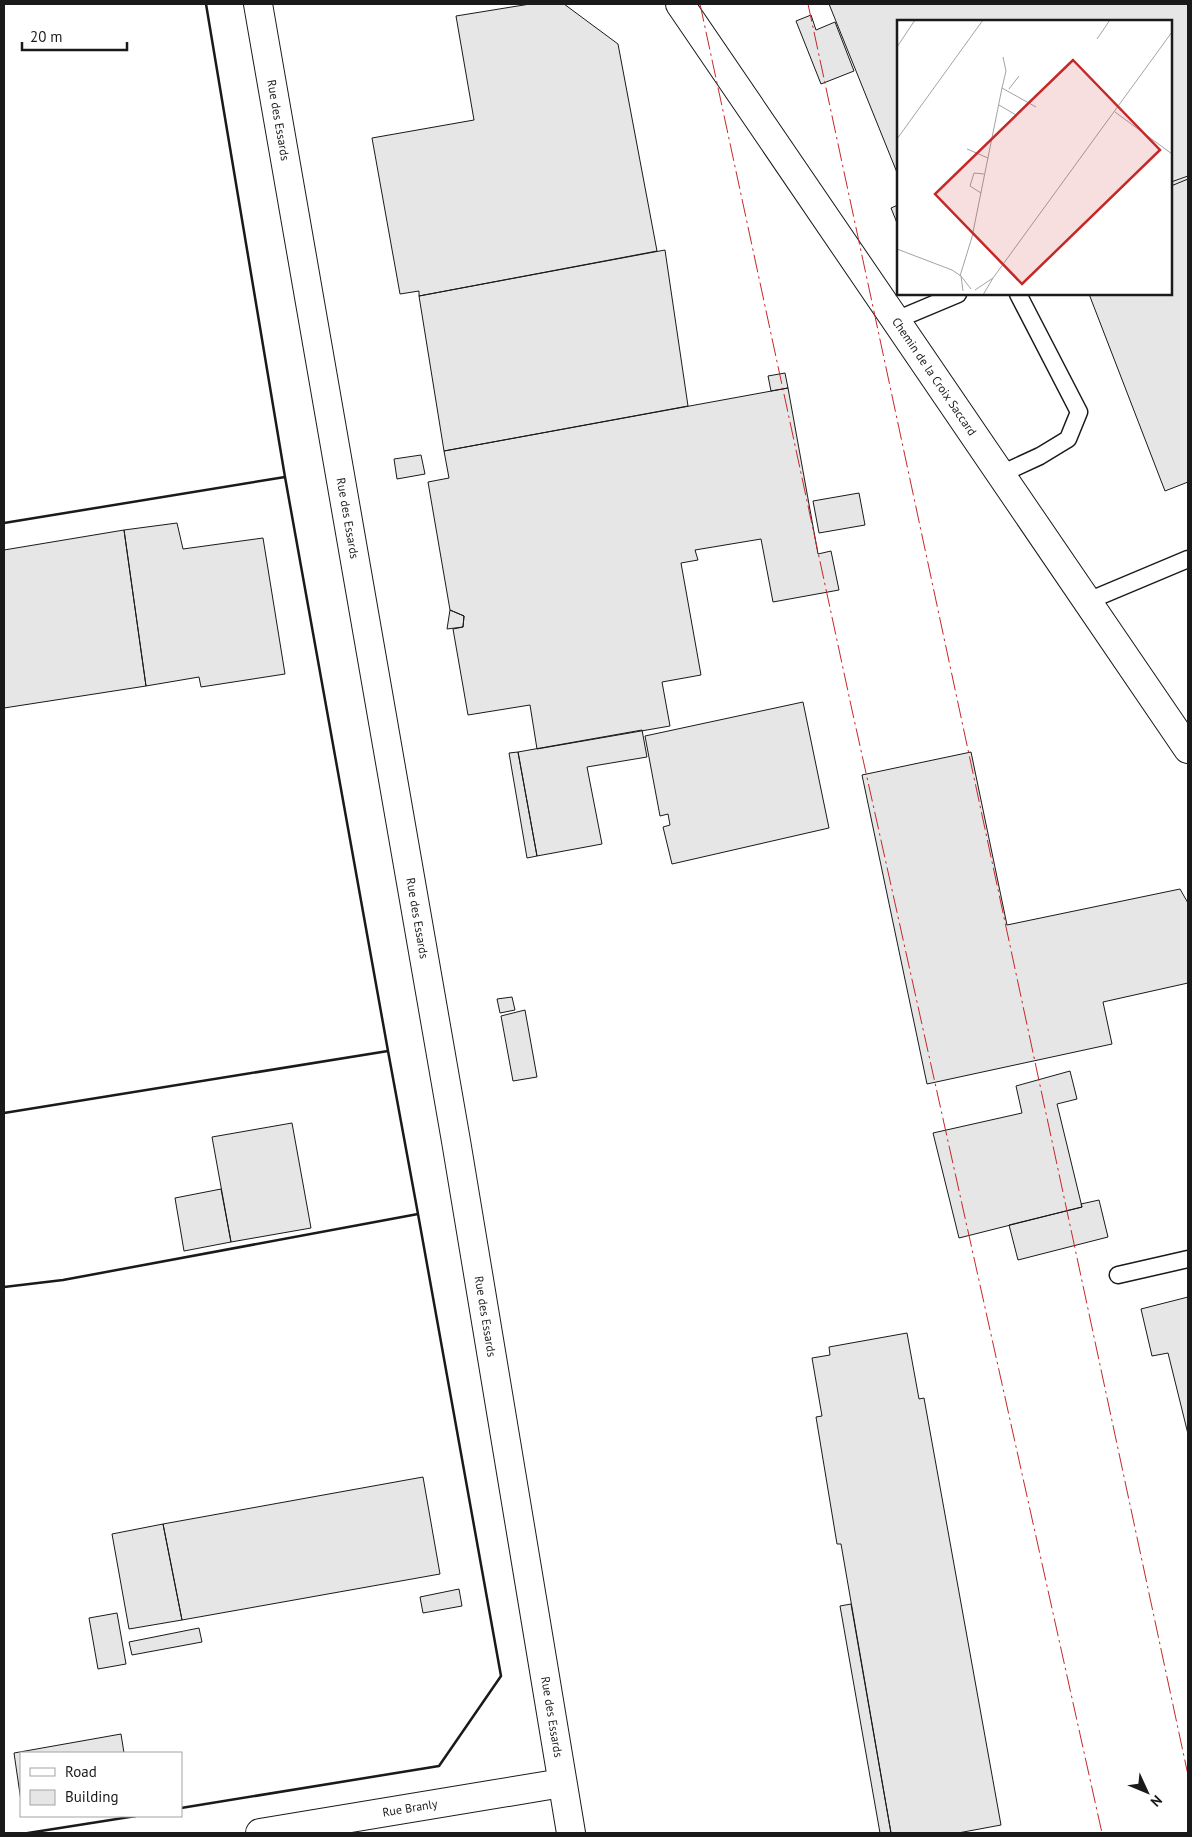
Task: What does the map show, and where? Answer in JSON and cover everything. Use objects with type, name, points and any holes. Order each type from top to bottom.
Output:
[{"type":"street","name":"Rue des Essards","points":[[258,4],[456,1141],[562,1784],[572,1833]]},
{"type":"street","name":"Chemin de la Croix Saccard","points":[[680,4],[1188,749]]},
{"type":"street","name":"Rue Branly","points":[[260,1833],[562,1784]]},
{"type":"lane","points":[[896,320],[956,295]]},
{"type":"lane","points":[[1001,474],[1040,456],[1068,439],[1079,412],[1019,295]]},
{"type":"lane","points":[[1088,601],[1188,559]]},
{"type":"lane","points":[[1118,1275],[1188,1259]]},
{"type":"building","points":[[530,4],[564,4],[618,44],[657,251],[419,296],[419,291],[400,294],[372,138],[474,120],[456,16]]},
{"type":"building","points":[[829,4],[1188,4],[1188,179],[1172,186],[1172,20],[897,20],[897,173]]},
{"type":"building","points":[[811,15],[816,30],[835,22],[854,71],[821,84],[796,21]]},
{"type":"building","points":[[1188,176],[1188,482],[1165,491],[1089,295],[1172,295],[1172,182]]},
{"type":"building","points":[[897,205],[897,223],[891,208]]},
{"type":"building","points":[[665,250],[688,406],[444,451],[419,296]]},
{"type":"building","points":[[785,373],[788,388],[771,391],[768,376]]},
{"type":"building","points":[[788,388],[818,554],[831,551],[839,590],[773,602],[761,539],[695,550],[698,560],[681,563],[701,675],[662,682],[670,726],[537,749],[530,705],[468,715],[453,629],[463,627],[464,616],[450,610],[428,482],[449,478],[444,451]]},
{"type":"building","points":[[421,455],[425,474],[397,479],[394,459]]},
{"type":"building","points":[[859,493],[865,525],[819,533],[813,501]]},
{"type":"building","points":[[177,523],[183,549],[263,538],[285,674],[201,687],[199,677],[146,686],[124,530]]},
{"type":"building","points":[[124,530],[146,686],[4,708],[4,550]]},
{"type":"building","points":[[450,610],[464,616],[463,627],[447,629]]},
{"type":"building","points":[[803,702],[829,828],[672,864],[663,827],[670,825],[668,814],[660,816],[645,736]]},
{"type":"building","points":[[642,730],[647,757],[587,767],[602,844],[537,856],[518,752]]},
{"type":"building","points":[[518,752],[537,856],[527,858],[509,753]]},
{"type":"building","points":[[971,752],[1007,925],[1180,889],[1188,903],[1188,983],[1103,1002],[1112,1044],[927,1084],[862,775]]},
{"type":"building","points":[[512,997],[515,1010],[500,1013],[497,999]]},
{"type":"building","points":[[525,1010],[537,1077],[513,1081],[501,1016]]},
{"type":"building","points":[[1070,1071],[1077,1099],[1057,1104],[1082,1207],[959,1238],[933,1133],[1022,1113],[1016,1086]]},
{"type":"building","points":[[292,1123],[311,1228],[231,1242],[212,1137]]},
{"type":"building","points":[[221,1189],[231,1242],[184,1251],[175,1198]]},
{"type":"building","points":[[1099,1200],[1108,1237],[1018,1260],[1009,1225],[1082,1207],[1081,1204]]},
{"type":"building","points":[[1188,1297],[1188,1434],[1168,1353],[1152,1356],[1141,1309]]},
{"type":"building","points":[[907,1333],[919,1399],[924,1398],[1001,1825],[958,1833],[891,1833],[841,1544],[837,1544],[816,1417],[822,1416],[812,1358],[830,1355],[829,1347]]},
{"type":"building","points":[[423,1477],[440,1574],[182,1620],[163,1524]]},
{"type":"building","points":[[163,1524],[182,1620],[129,1629],[112,1534]]},
{"type":"building","points":[[459,1589],[462,1606],[423,1613],[420,1597]]},
{"type":"building","points":[[851,1604],[891,1833],[880,1833],[840,1606]]},
{"type":"building","points":[[117,1613],[126,1664],[98,1669],[89,1618]]},
{"type":"building","points":[[199,1628],[202,1642],[132,1655],[129,1642]]},
{"type":"building","points":[[121,1734],[124,1752],[20,1752],[20,1794],[14,1753]]},
{"type":"wall","points":[[4,523],[285,477],[206,4]]},
{"type":"wall","points":[[4,1113],[388,1051],[285,477]]},
{"type":"wall","points":[[4,1287],[63,1280],[418,1214],[388,1051]]},
{"type":"wall","points":[[182,1808],[439,1766],[501,1676],[418,1214]]},
{"type":"wall","points":[[28,1833],[130,1817]]},
{"type":"power","points":[[700,4],[852,710],[1102,1833]]},
{"type":"power","points":[[808,4],[1188,1775]]}]
